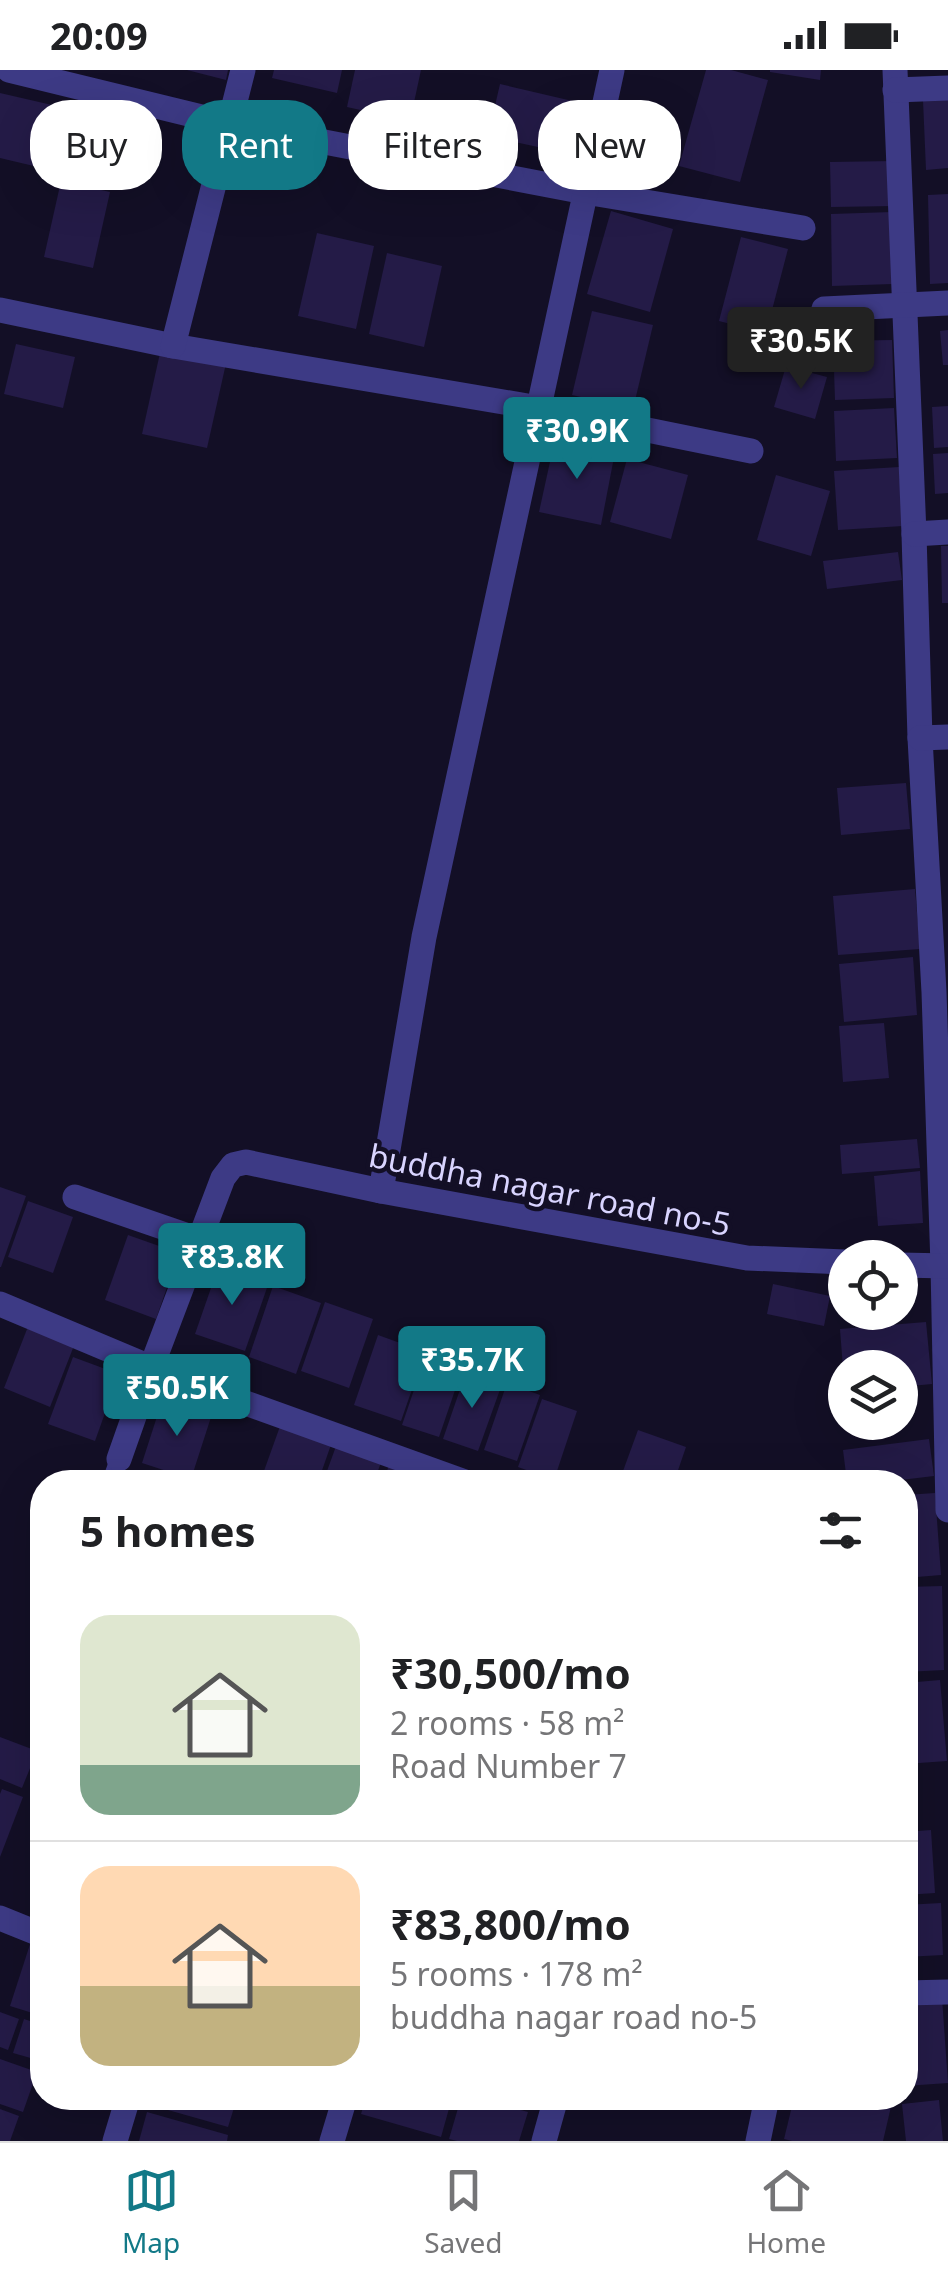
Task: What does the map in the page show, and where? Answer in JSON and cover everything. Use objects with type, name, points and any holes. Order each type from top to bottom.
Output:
[{"type":"street","points":[[9,70],[182,112]]},
{"type":"street","points":[[236,100],[243,70]]},
{"type":"street","points":[[381,1191],[424,937],[612,70]]},
{"type":"street","points":[[948,88],[895,80],[920,738],[941,992],[948,1510]]},
{"type":"street","points":[[328,143],[585,192],[803,228]]},
{"type":"street","points":[[173,346],[213,190]]},
{"type":"street","points":[[824,309],[948,302]]},
{"type":"street","points":[[0,310],[173,346],[539,408],[751,451]]},
{"type":"street","points":[[914,534],[948,532]]},
{"type":"street","points":[[920,738],[948,737]]},
{"type":"street","name":"buddha nagar road no-5","points":[[200,1240],[223,1178],[234,1165],[246,1162],[381,1191],[747,1258],[828,1261]]},
{"type":"street","points":[[74,1196],[200,1240],[115,1470]]},
{"type":"street","points":[[918,1265],[946,1266]]},
{"type":"street","points":[[0,1304],[151,1368],[432,1470]]},
{"type":"street","points":[[0,1918],[30,1930]]},
{"type":"street","points":[[918,1993],[948,1992]]},
{"type":"street","points":[[116,2141],[125,2110]]},
{"type":"street","points":[[332,2141],[341,2110]]},
{"type":"street","points":[[544,2141],[553,2110]]},
{"type":"street","points":[[758,2141],[764,2110]]},
{"type":"building","points":[[187,70],[228,70],[226,80]]},
{"type":"building","points":[[274,70],[342,70],[337,93],[272,78]]},
{"type":"building","points":[[355,70],[421,70],[415,100],[349,100]]},
{"type":"building","points":[[706,70],[731,70],[768,80],[740,182],[681,167]]},
{"type":"building","points":[[770,70],[821,70],[820,80]]},
{"type":"building","points":[[500,84],[568,100],[538,100],[538,147],[518,143],[518,100],[496,100]]},
{"type":"building","points":[[0,93],[30,100],[30,165],[0,158]]},
{"type":"building","points":[[948,99],[948,168],[926,170],[923,100]]},
{"type":"building","points":[[895,161],[895,206],[831,207],[830,162]]},
{"type":"building","points":[[59,190],[110,192],[93,268],[44,257]]},
{"type":"building","points":[[948,194],[948,283],[930,284],[928,195]]},
{"type":"building","points":[[611,211],[673,229],[650,312],[587,294]]},
{"type":"building","points":[[892,212],[893,284],[832,286],[831,214]]},
{"type":"building","points":[[317,233],[374,246],[356,329],[298,316]]},
{"type":"building","points":[[741,237],[788,249],[766,333],[719,321]]},
{"type":"building","points":[[387,253],[442,266],[424,347],[369,334]]},
{"type":"building","points":[[592,311],[653,325],[633,409],[572,395]]},
{"type":"building","points":[[948,330],[948,365],[943,365],[940,331]]},
{"type":"building","points":[[892,340],[894,398],[835,400],[833,341]]},
{"type":"building","points":[[16,344],[75,357],[63,408],[4,394]]},
{"type":"building","points":[[162,344],[227,359],[207,448],[142,434]]},
{"type":"building","points":[[786,366],[827,377],[815,419],[774,407]]},
{"type":"building","points":[[948,406],[948,447],[934,448],[932,407]]},
{"type":"building","points":[[894,408],[897,458],[836,461],[834,411]]},
{"type":"building","points":[[555,439],[615,452],[601,525],[539,512]]},
{"type":"building","points":[[948,453],[948,493],[935,494],[933,454]]},
{"type":"building","points":[[627,459],[688,475],[671,539],[610,522]]},
{"type":"building","points":[[899,467],[903,526],[838,530],[834,471]]},
{"type":"building","points":[[776,475],[830,491],[811,556],[757,540]]},
{"type":"building","points":[[941,546],[948,546],[948,603],[942,603]]},
{"type":"building","points":[[898,552],[902,580],[827,589],[823,561]]},
{"type":"building","points":[[906,783],[910,829],[841,835],[837,788]]},
{"type":"building","points":[[915,889],[920,949],[838,955],[833,896]]},
{"type":"building","points":[[913,957],[917,1015],[844,1022],[839,964]]},
{"type":"building","points":[[884,1023],[889,1078],[843,1082],[839,1026]]},
{"type":"building","points":[[917,1139],[920,1168],[842,1174],[840,1145]]},
{"type":"building","points":[[920,1171],[923,1223],[878,1226],[874,1176]]},
{"type":"building","points":[[0,1187],[26,1196],[1,1267],[0,1267]]},
{"type":"building","points":[[28,1201],[73,1217],[53,1273],[8,1257]]},
{"type":"building","points":[[128,1235],[179,1253],[156,1319],[105,1300]]},
{"type":"building","points":[[219,1265],[269,1282],[245,1351],[195,1334]]},
{"type":"building","points":[[773,1284],[828,1296],[824,1326],[767,1314]]},
{"type":"building","points":[[273,1286],[321,1303],[296,1374],[249,1357]]},
{"type":"building","points":[[325,1302],[373,1319],[349,1388],[301,1371]]},
{"type":"building","points":[[926,1322],[932,1384],[918,1385],[918,1350],[842,1350],[840,1330],[918,1330],[918,1323]]},
{"type":"building","points":[[29,1324],[75,1343],[50,1407],[4,1388]]},
{"type":"building","points":[[378,1335],[425,1352],[401,1421],[354,1405]]},
{"type":"building","points":[[428,1349],[465,1361],[439,1437],[402,1425]]},
{"type":"building","points":[[73,1357],[119,1374],[95,1441],[48,1424]]},
{"type":"building","points":[[466,1372],[502,1384],[478,1451],[443,1439]]},
{"type":"building","points":[[507,1383],[540,1395],[517,1461],[484,1450]]},
{"type":"building","points":[[163,1398],[212,1414],[194,1470],[163,1470],[142,1463]]},
{"type":"building","points":[[542,1399],[577,1411],[557,1470],[518,1467]]},
{"type":"building","points":[[283,1418],[334,1436],[322,1470],[264,1470]]},
{"type":"building","points":[[638,1430],[686,1447],[678,1470],[623,1470]]},
{"type":"building","points":[[339,1438],[384,1454],[378,1470],[327,1470]]},
{"type":"building","points":[[929,1439],[934,1476],[918,1478],[918,1470],[846,1470],[843,1450]]},
{"type":"building","points":[[392,1457],[412,1470],[387,1470]]},
{"type":"building","points":[[935,1493],[941,1575],[918,1577],[918,1494]]},
{"type":"building","points":[[942,1586],[944,1670],[918,1671],[918,1587]]},
{"type":"building","points":[[940,1680],[947,1761],[918,1763],[918,1682]]},
{"type":"building","points":[[0,1737],[30,1748],[30,1768],[22,1788],[0,1779]]},
{"type":"building","points":[[2,1789],[23,1797],[0,1857],[0,1794]]},
{"type":"building","points":[[931,1830],[935,1893],[918,1894],[918,1831]]},
{"type":"building","points":[[941,1903],[943,1955],[918,1956],[918,1904]]},
{"type":"building","points":[[30,1944],[30,2012],[10,2006]]},
{"type":"building","points":[[942,1998],[948,2083],[918,2085],[918,2000]]},
{"type":"building","points":[[0,2012],[19,2019],[8,2050],[0,2047]]},
{"type":"building","points":[[24,2019],[30,2021],[30,2058],[13,2053]]},
{"type":"building","points":[[0,2059],[30,2070],[30,2092],[23,2112],[0,2104]]},
{"type":"building","points":[[939,2100],[943,2141],[906,2141],[903,2110],[918,2110],[918,2102]]},
{"type":"building","points":[[0,2109],[19,2116],[10,2141],[0,2141]]},
{"type":"building","points":[[168,2110],[233,2110],[228,2127]]},
{"type":"building","points":[[362,2110],[449,2110],[441,2137],[361,2114]]},
{"type":"building","points":[[457,2110],[528,2112],[519,2141],[449,2139]]},
{"type":"building","points":[[791,2110],[890,2110],[883,2141],[784,2139]]},
{"type":"building","points":[[147,2112],[228,2135],[227,2141],[139,2141]]}]
